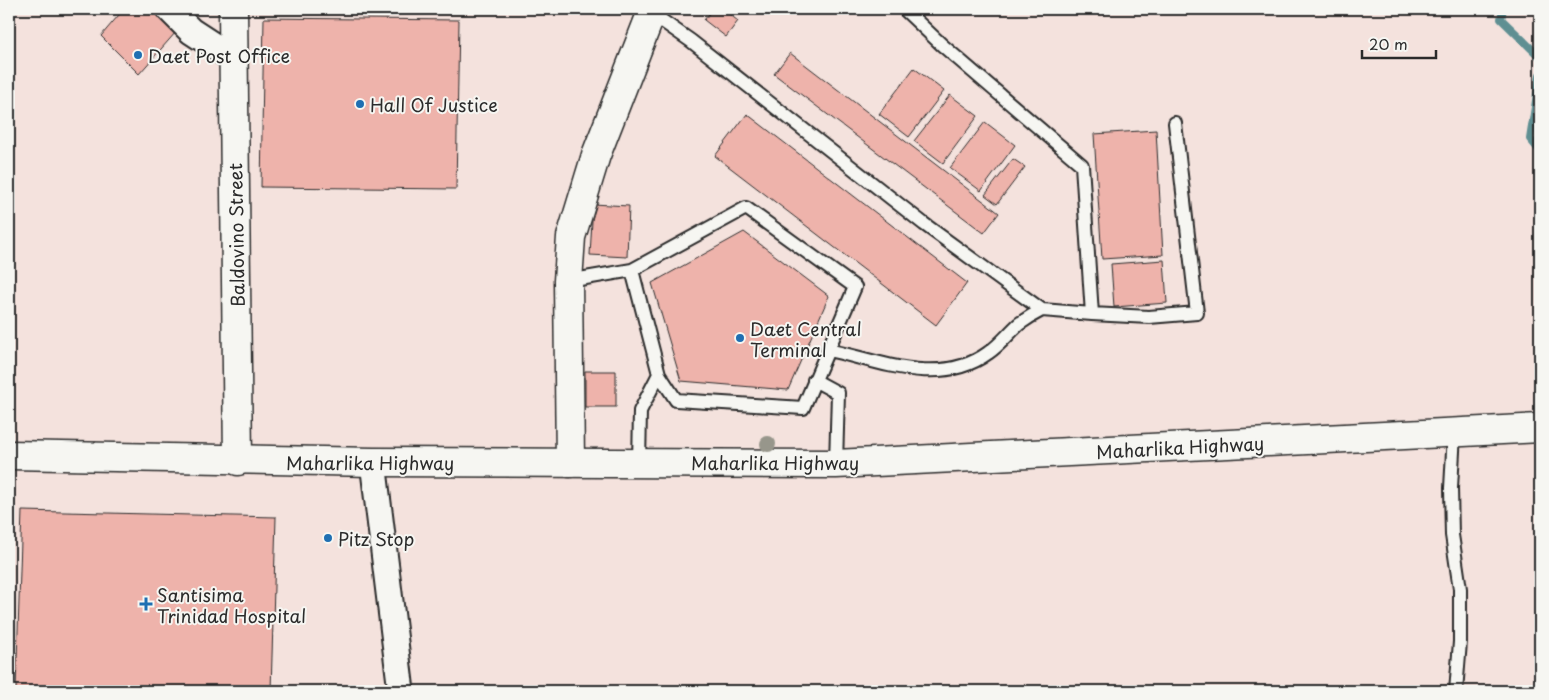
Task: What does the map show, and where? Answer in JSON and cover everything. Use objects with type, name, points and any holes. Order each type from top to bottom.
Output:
[{"type":"main road","name":"Baldovino Street","points":[[233,9],[238,461]]},
{"type":"main road","points":[[570,463],[568,281],[571,237],[594,164],[652,11]]},
{"type":"main road","name":"Maharlika Highway","points":[[9,455],[238,461],[836,464],[1540,428]]},
{"type":"street","points":[[169,9],[191,32],[234,59]]},
{"type":"street","points":[[373,462],[401,691]]},
{"type":"lane","points":[[904,9],[942,45],[1082,165],[1092,314]]},
{"type":"lane","points":[[652,11],[924,224],[1042,310],[1149,317],[1196,313],[1175,123]]},
{"type":"lane","points":[[568,281],[632,270],[746,208],[855,287],[803,408],[676,400],[659,374],[632,270]]},
{"type":"lane","points":[[828,350],[921,371],[944,370],[965,366],[986,354],[1020,324],[1042,310]]},
{"type":"lane","points":[[639,463],[640,411],[659,374]]},
{"type":"lane","points":[[814,380],[838,393],[836,464]]},
{"type":"lane","points":[[1454,433],[1451,488],[1452,535],[1460,590],[1460,642],[1456,691]]},
{"type":"building","name":"Daet Post Office","points":[[124,9],[151,9],[176,32],[139,74],[101,36]]},
{"type":"building","points":[[713,9],[723,9],[738,21],[726,37],[704,20]]},
{"type":"building","name":"Hall Of Justice","points":[[264,18],[459,20],[456,189],[261,187]]},
{"type":"building","points":[[790,53],[999,213],[984,233],[774,74]]},
{"type":"building","points":[[914,68],[944,91],[909,137],[879,114]]},
{"type":"building","points":[[950,95],[978,116],[943,163],[914,141]]},
{"type":"building","points":[[747,114],[967,283],[936,325],[715,156]]},
{"type":"building","points":[[985,122],[1015,145],[981,191],[950,168]]},
{"type":"building","points":[[1156,130],[1163,255],[1102,259],[1094,134]]},
{"type":"building","points":[[1013,159],[1025,167],[997,204],[985,195]]},
{"type":"building","points":[[593,204],[629,206],[627,257],[590,255]]},
{"type":"building","name":"Daet Central Terminal","points":[[744,232],[829,296],[788,390],[681,381],[652,283]]},
{"type":"building","points":[[1164,260],[1167,303],[1114,307],[1111,264]]},
{"type":"building","points":[[585,371],[616,371],[616,407],[585,407]]},
{"type":"building","name":"Santisima Trinidad Hospital","points":[[22,511],[276,517],[271,691],[16,691]]},
{"type":"waterway","points":[[1503,9],[1501,19],[1540,57]]},
{"type":"waterway","points":[[1540,75],[1530,139],[1540,151]]},
{"type":"place","name":"Daet Post Office","points":[[138,55]]},
{"type":"place","name":"Hall Of Justice","points":[[360,104]]},
{"type":"place","name":"Daet Central Terminal","points":[[740,338]]},
{"type":"place","name":"Pitz Stop","points":[[328,538]]},
{"type":"place","name":"Santisima Trinidad Hospital","points":[[146,604]]}]
